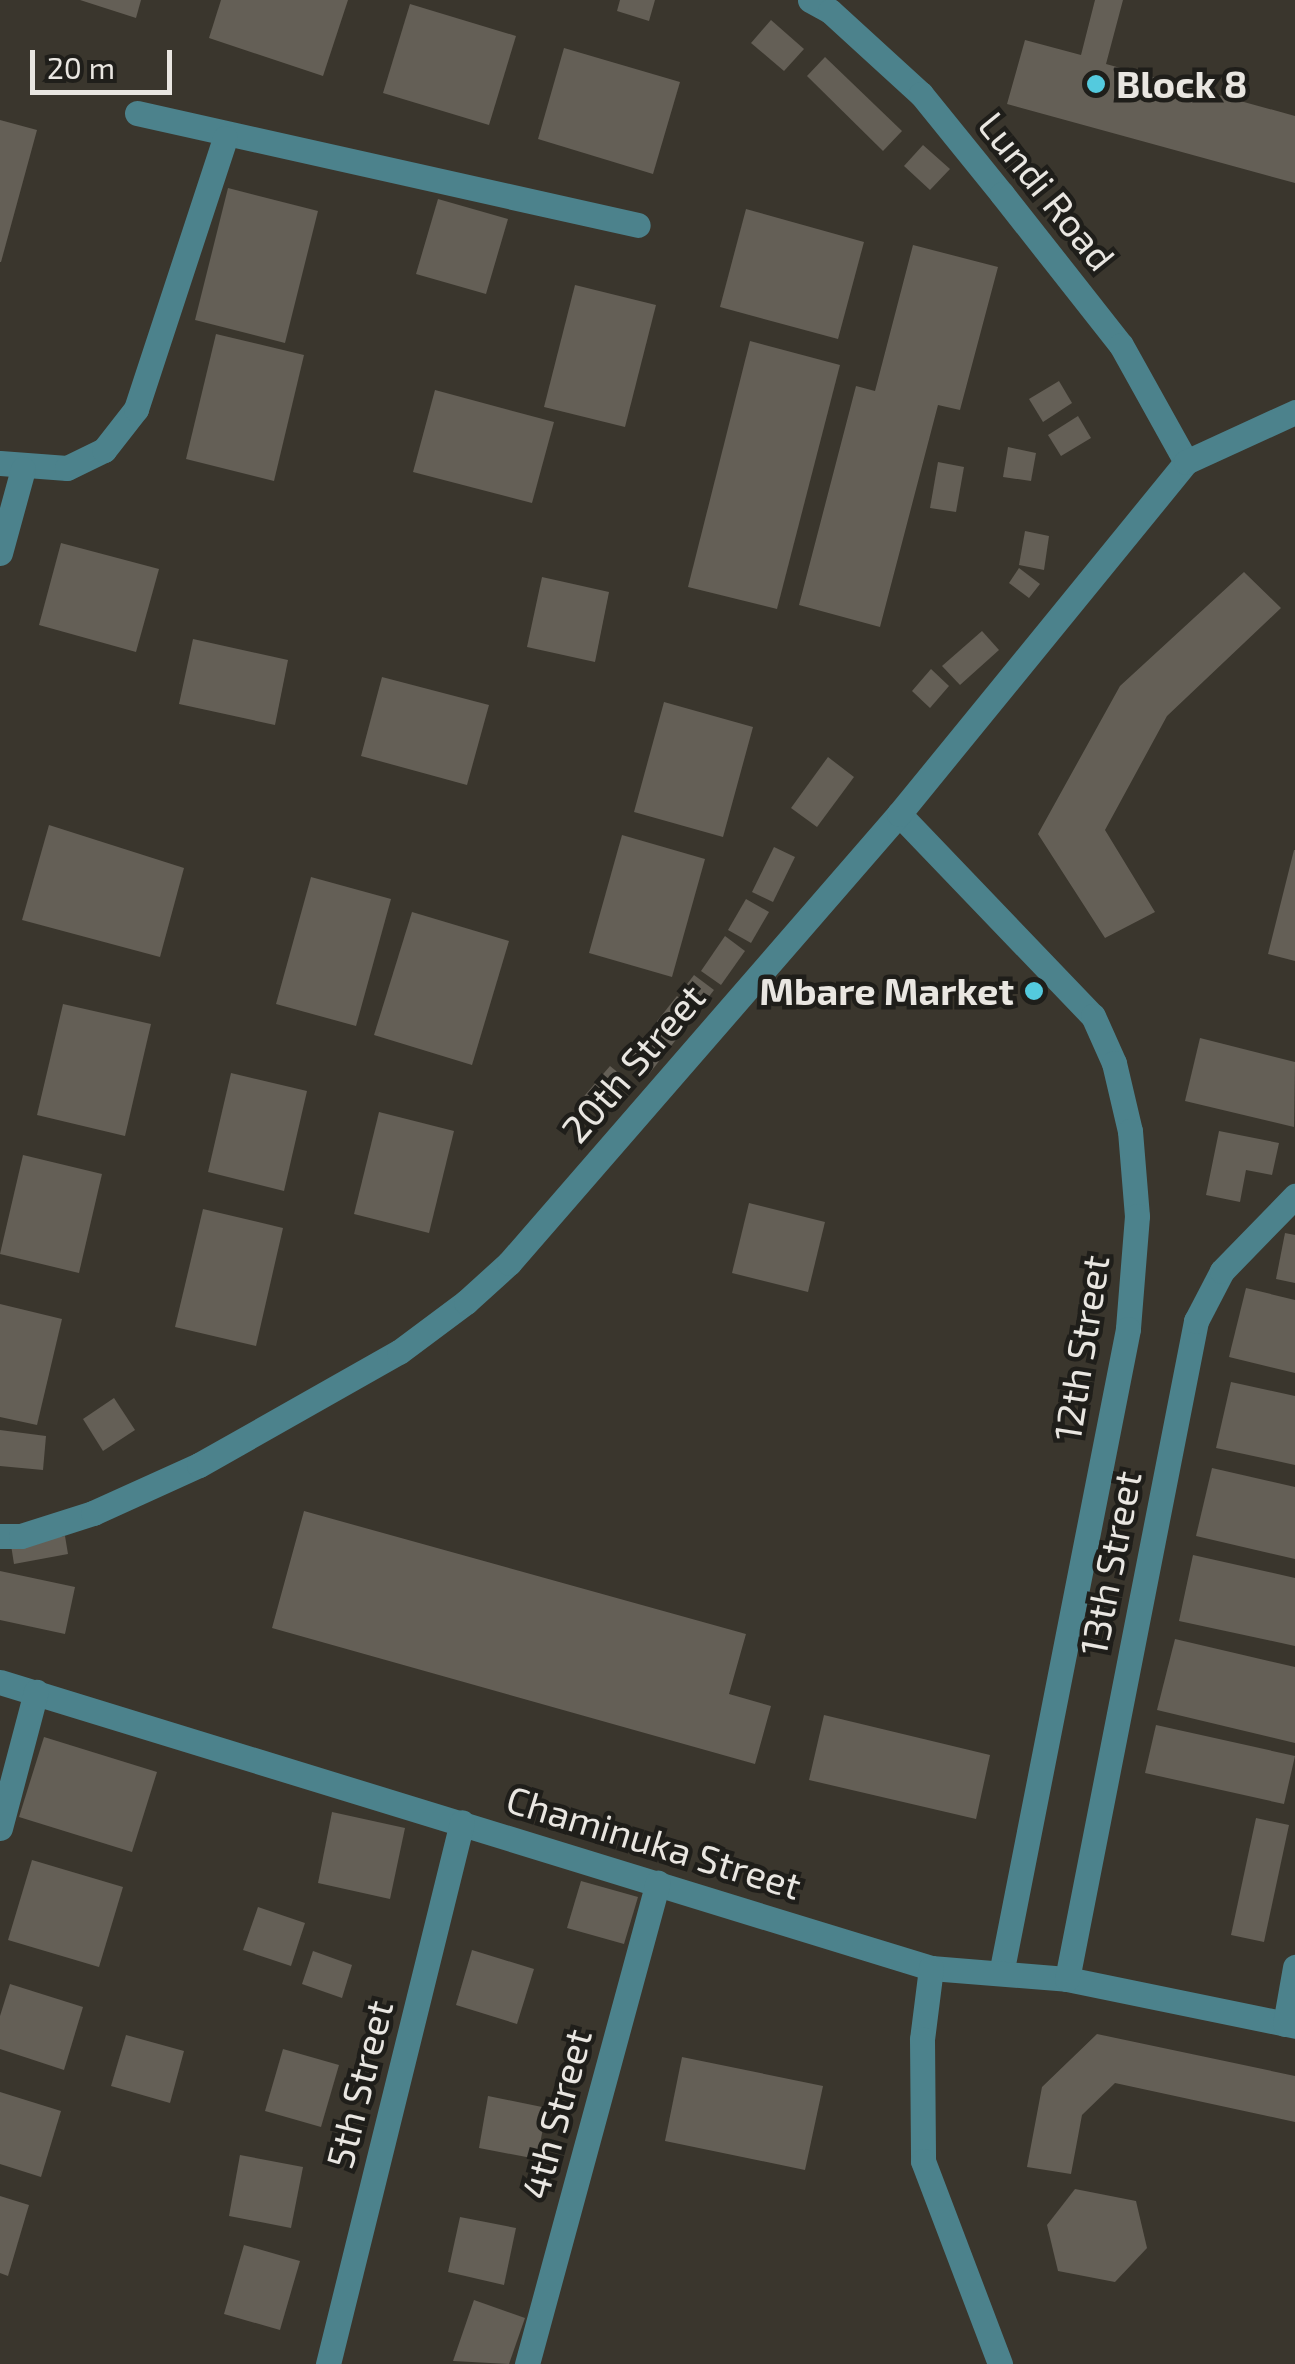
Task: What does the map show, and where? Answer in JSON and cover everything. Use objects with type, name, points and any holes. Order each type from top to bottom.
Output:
[{"type":"street","name":"Lundi Road","points":[[810,0],[830,11],[921,94],[956,137],[1121,345],[1186,462]]},
{"type":"street","points":[[136,113],[225,138],[638,225]]},
{"type":"street","points":[[0,553],[11,466],[67,468],[104,450],[136,409],[225,138]]},
{"type":"street","points":[[1186,462],[1295,412]]},
{"type":"street","name":"20th Street","points":[[0,1536],[20,1536],[92,1514],[200,1465],[399,1352],[466,1302],[509,1263],[899,814],[1186,462]]},
{"type":"street","name":"12th Street","points":[[899,814],[1093,1016],[1114,1063],[1131,1148],[1137,1216],[1128,1329],[1002,1969]]},
{"type":"street","name":"13th Street","points":[[1067,1979],[1196,1321],[1222,1271],[1295,1196]]},
{"type":"street","name":"Chaminuka Street","points":[[0,1682],[932,1968],[1002,1969],[1067,1979],[1290,2025]]},
{"type":"street","points":[[0,1828],[36,1692]]},
{"type":"street","name":"5th Street","points":[[328,2364],[462,1822]]},
{"type":"street","name":"4th Street","points":[[527,2364],[658,1884]]},
{"type":"street","points":[[1290,2025],[1295,1967]]},
{"type":"street","points":[[932,1968],[922,2039],[923,2161],[1000,2364]]},
{"type":"building","points":[[80,0],[141,0],[136,18]]},
{"type":"building","points":[[221,0],[348,0],[323,76],[209,38]]},
{"type":"building","points":[[620,0],[655,0],[649,21],[617,11]]},
{"type":"building","name":"Block 8","points":[[1095,0],[1123,0],[1106,64],[1295,116],[1295,183],[1007,104],[1025,40],[1081,55]]},
{"type":"building","points":[[410,4],[516,36],[489,125],[383,93]]},
{"type":"building","points":[[771,20],[804,49],[784,71],[751,43]]},
{"type":"building","points":[[564,48],[680,82],[653,174],[538,139]]},
{"type":"building","points":[[825,57],[902,131],[883,151],[807,76]]},
{"type":"building","points":[[0,120],[37,130],[1,262],[0,262]]},
{"type":"building","points":[[923,145],[950,169],[930,190],[904,166]]},
{"type":"building","points":[[228,188],[318,211],[285,343],[195,320]]},
{"type":"building","points":[[438,199],[508,219],[486,294],[416,274]]},
{"type":"building","points":[[746,209],[864,242],[838,339],[720,307]]},
{"type":"building","points":[[913,245],[998,267],[960,410],[938,405],[880,627],[799,605],[856,386],[875,391]]},
{"type":"building","points":[[575,285],[656,305],[625,427],[544,407]]},
{"type":"building","points":[[216,334],[304,355],[274,481],[186,459]]},
{"type":"building","points":[[750,341],[840,365],[777,609],[688,587]]},
{"type":"building","points":[[1059,381],[1072,403],[1043,422],[1029,399]]},
{"type":"building","points":[[435,390],[554,422],[532,503],[413,472]]},
{"type":"building","points":[[1078,416],[1091,438],[1061,456],[1048,435]]},
{"type":"building","points":[[1008,447],[1036,453],[1031,481],[1003,477]]},
{"type":"building","points":[[938,462],[964,467],[956,512],[930,508]]},
{"type":"building","points":[[1025,531],[1049,536],[1044,570],[1019,565]]},
{"type":"building","points":[[61,543],[159,569],[136,652],[39,625]]},
{"type":"building","points":[[1019,568],[1040,584],[1029,598],[1009,583]]},
{"type":"building","points":[[1244,572],[1281,608],[1167,716],[1105,830],[1155,912],[1105,938],[1038,834],[1120,686]]},
{"type":"building","points":[[542,577],[609,592],[595,662],[527,647]]},
{"type":"building","points":[[982,631],[999,650],[960,685],[942,666]]},
{"type":"building","points":[[193,639],[288,660],[275,725],[179,704]]},
{"type":"building","points":[[931,669],[949,686],[930,708],[912,691]]},
{"type":"building","points":[[382,677],[489,705],[467,785],[361,756]]},
{"type":"building","points":[[664,702],[753,727],[723,837],[634,812]]},
{"type":"building","points":[[828,757],[854,777],[817,827],[791,808]]},
{"type":"building","points":[[49,825],[184,868],[160,957],[22,920]]},
{"type":"building","points":[[622,835],[705,859],[672,977],[589,953]]},
{"type":"building","points":[[774,847],[795,857],[773,902],[752,892]]},
{"type":"building","points":[[1295,850],[1295,961],[1268,954]]},
{"type":"building","points":[[311,877],[391,899],[356,1026],[276,1004]]},
{"type":"building","points":[[746,899],[769,912],[751,943],[728,930]]},
{"type":"building","points":[[412,912],[509,941],[472,1065],[374,1035]]},
{"type":"building","points":[[725,936],[745,951],[721,985],[701,971]]},
{"type":"building","points":[[694,975],[714,990],[701,1007],[681,992]]},
{"type":"building","points":[[677,996],[697,1013],[649,1074],[628,1058]]},
{"type":"building","points":[[63,1004],[151,1024],[125,1136],[37,1115]]},
{"type":"building","points":[[1200,1038],[1295,1062],[1294,1127],[1185,1101]]},
{"type":"building","points":[[610,1066],[626,1079],[596,1114],[580,1101]]},
{"type":"building","points":[[231,1073],[307,1091],[284,1191],[208,1172]]},
{"type":"building","points":[[379,1112],[454,1131],[429,1233],[354,1214]]},
{"type":"building","points":[[1219,1131],[1279,1143],[1272,1175],[1246,1170],[1240,1202],[1206,1195]]},
{"type":"building","points":[[23,1155],[102,1174],[79,1273],[0,1254]]},
{"type":"building","points":[[749,1203],[825,1222],[808,1292],[732,1273]]},
{"type":"building","points":[[203,1209],[283,1228],[256,1346],[175,1327]]},
{"type":"building","points":[[1285,1233],[1295,1235],[1295,1283],[1276,1279]]},
{"type":"building","points":[[1246,1288],[1295,1300],[1295,1373],[1229,1357]]},
{"type":"building","points":[[0,1304],[62,1319],[37,1425],[0,1417]]},
{"type":"building","points":[[1231,1382],[1295,1396],[1295,1465],[1216,1448]]},
{"type":"building","points":[[114,1398],[135,1430],[103,1451],[83,1419]]},
{"type":"building","points":[[0,1430],[46,1436],[43,1470],[0,1466]]},
{"type":"building","points":[[1212,1468],[1295,1487],[1295,1559],[1196,1536]]},
{"type":"building","points":[[304,1511],[746,1634],[729,1694],[771,1706],[755,1764],[272,1628]]},
{"type":"building","points":[[65,1536],[68,1554],[14,1564],[11,1545]]},
{"type":"building","points":[[1193,1555],[1295,1578],[1295,1646],[1179,1621]]},
{"type":"building","points":[[0,1571],[75,1587],[65,1634],[0,1620]]},
{"type":"building","points":[[1175,1639],[1295,1667],[1295,1743],[1157,1710]]},
{"type":"building","points":[[824,1715],[990,1755],[976,1819],[809,1780]]},
{"type":"building","points":[[1156,1725],[1295,1756],[1284,1804],[1145,1773]]},
{"type":"building","points":[[44,1737],[157,1772],[132,1852],[19,1817]]},
{"type":"building","points":[[332,1812],[405,1828],[390,1899],[318,1883]]},
{"type":"building","points":[[1256,1818],[1289,1825],[1264,1942],[1231,1935]]},
{"type":"building","points":[[32,1860],[123,1887],[99,1967],[8,1940]]},
{"type":"building","points":[[581,1881],[638,1897],[624,1944],[567,1928]]},
{"type":"building","points":[[258,1907],[305,1923],[291,1966],[243,1950]]},
{"type":"building","points":[[472,1950],[534,1969],[517,2024],[456,2005]]},
{"type":"building","points":[[313,1951],[352,1965],[342,1998],[302,1984]]},
{"type":"building","points":[[10,1984],[83,2007],[64,2070],[0,2049],[0,2016]]},
{"type":"building","points":[[1097,2034],[1295,2076],[1295,2122],[1115,2083],[1082,2115],[1071,2174],[1027,2167],[1042,2087]]},
{"type":"building","points":[[126,2035],[184,2051],[170,2103],[111,2086]]},
{"type":"building","points":[[283,2049],[339,2065],[321,2127],[265,2111]]},
{"type":"building","points":[[682,2057],[823,2086],[805,2170],[665,2141]]},
{"type":"building","points":[[0,2092],[61,2111],[41,2177],[0,2164]]},
{"type":"building","points":[[488,2096],[547,2108],[537,2159],[479,2148]]},
{"type":"building","points":[[240,2155],[303,2167],[291,2228],[229,2216]]},
{"type":"building","points":[[1075,2189],[1136,2201],[1147,2248],[1115,2282],[1058,2271],[1047,2225]]},
{"type":"building","points":[[0,2196],[29,2205],[8,2276],[0,2273]]},
{"type":"building","points":[[460,2217],[516,2228],[504,2285],[448,2272]]},
{"type":"building","points":[[244,2245],[300,2261],[280,2330],[224,2314]]},
{"type":"building","points":[[474,2300],[525,2318],[509,2364],[453,2361]]},
{"type":"place","name":"Block 8","points":[[1096,84]]},
{"type":"place","name":"Mbare Market","points":[[1034,991]]}]
